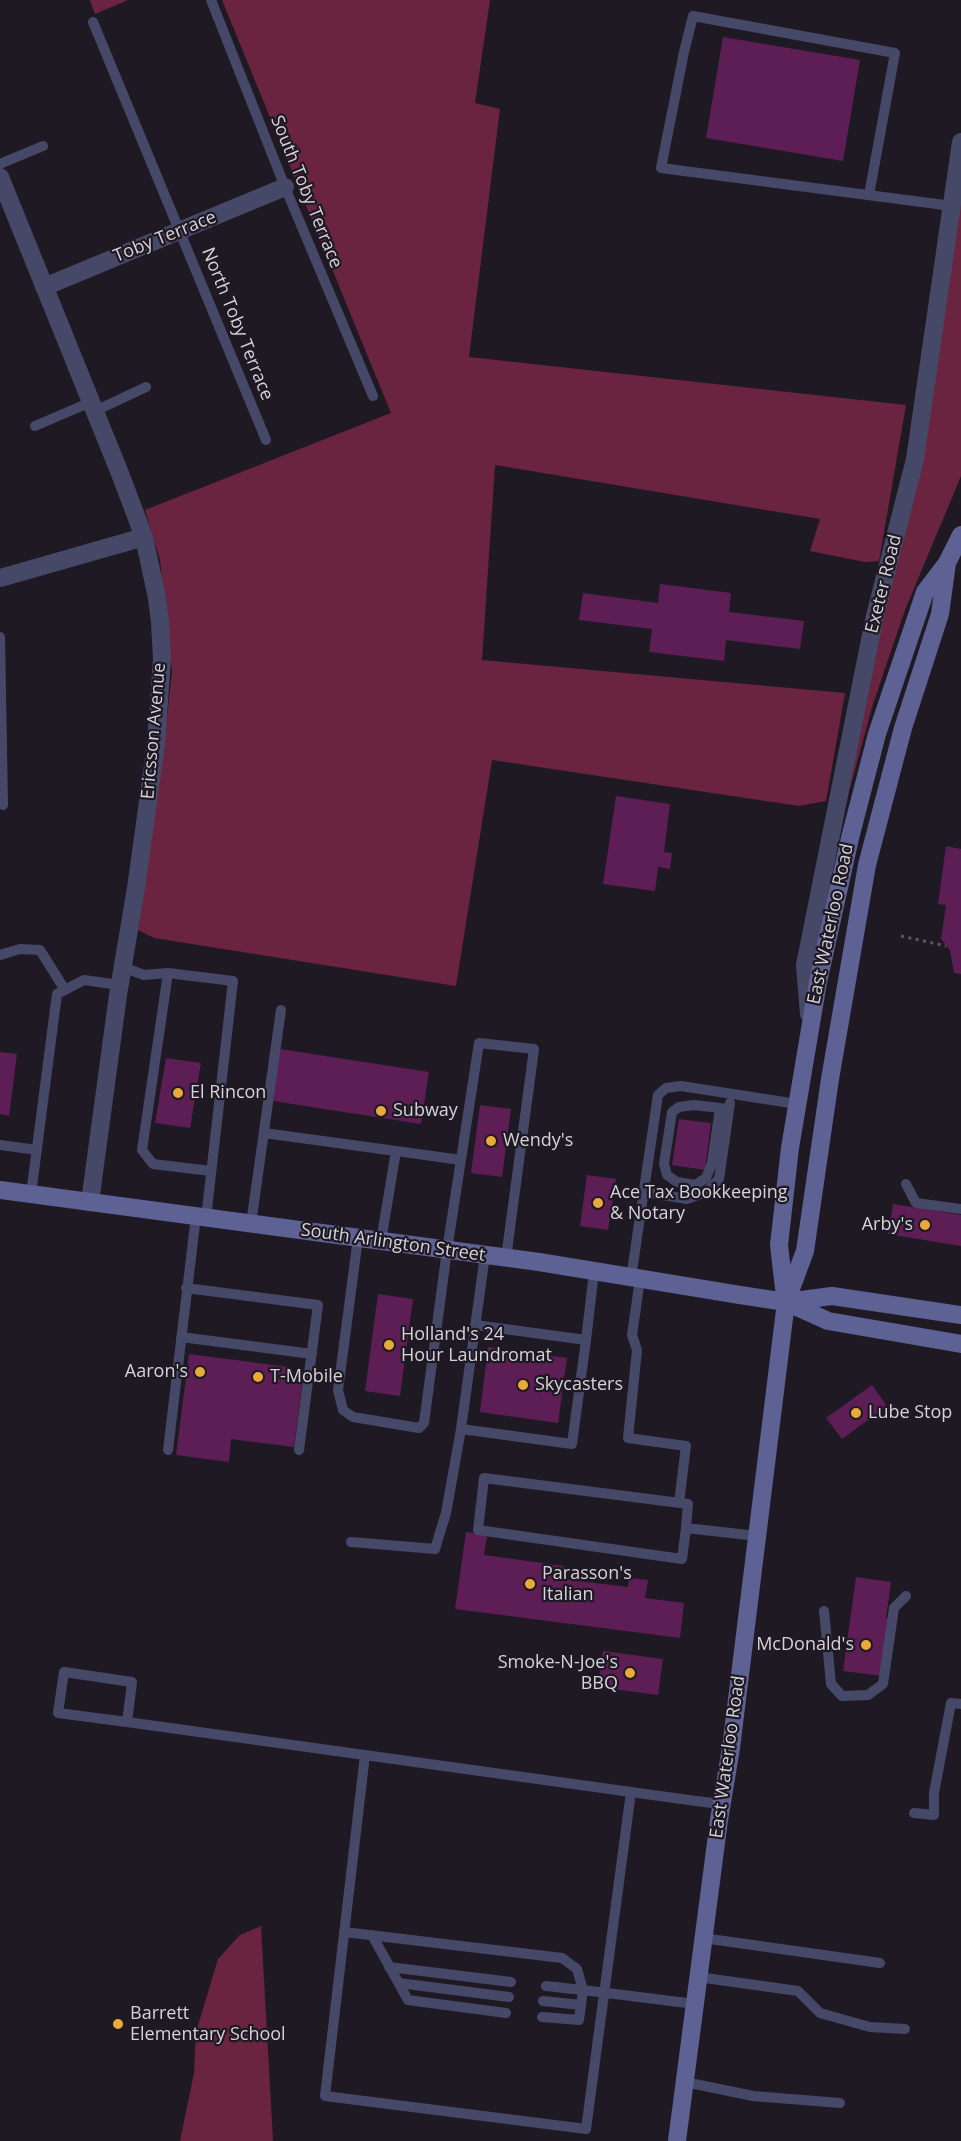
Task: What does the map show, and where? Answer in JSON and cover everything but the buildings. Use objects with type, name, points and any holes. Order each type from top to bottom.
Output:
[{"type":"main road","name":"East Waterloo Road","points":[[786,1302],[779,1245],[797,1104],[818,982],[850,838],[877,734],[925,592],[947,563],[961,535]]},
{"type":"main road","name":"East Waterloo Road","points":[[677,2141],[730,1748],[786,1302],[805,1251],[830,1079],[867,865],[903,728],[940,614],[947,563]]},
{"type":"main road","name":"South Arlington Street","points":[[0,1190],[485,1255],[786,1302],[828,1321],[961,1344]]},
{"type":"main road","name":"South Arlington Street","points":[[786,1302],[832,1296],[961,1315]]},
{"type":"street","name":"Exeter Road","points":[[810,1024],[805,964],[874,620],[915,459],[961,142]]},
{"type":"street","name":"Ericsson Avenue","points":[[0,177],[144,537],[160,622],[161,696],[136,888],[121,976],[90,1202]]},
{"type":"street","name":"Toby Terrace","points":[[44,286],[285,188]]},
{"type":"street","points":[[1,574],[144,537]]},
{"type":"lane","name":"South Toby Terrace","points":[[211,0],[285,188],[373,396]]},
{"type":"lane","points":[[869,195],[895,53],[693,16],[661,168],[952,206]]},
{"type":"lane","name":"North Toby Terrace","points":[[93,22],[266,440]]},
{"type":"lane","points":[[0,164],[43,146]]},
{"type":"lane","points":[[35,426],[146,387]]},
{"type":"lane","points":[[0,637],[3,805]]},
{"type":"lane","points":[[0,955],[20,949],[40,950],[65,990]]},
{"type":"lane","points":[[168,973],[142,1150],[153,1164],[211,1171]]},
{"type":"lane","points":[[31,1194],[57,994],[84,980],[121,976],[168,973],[233,981],[211,1171],[186,1288],[168,1450]]},
{"type":"lane","points":[[251,1224],[281,1010]]},
{"type":"lane","points":[[358,1238],[338,1390],[343,1410],[353,1418],[419,1428],[424,1423],[447,1250],[479,1042],[534,1049],[506,1258]]},
{"type":"lane","points":[[679,1503],[686,1446],[627,1438],[638,1350],[632,1335],[635,1279],[644,1192],[658,1095],[666,1088],[681,1086],[797,1104]]},
{"type":"lane","points":[[724,1108],[694,1105],[679,1107],[672,1112],[664,1164],[667,1175],[677,1182],[695,1185],[706,1178],[712,1163],[724,1108],[732,1094]]},
{"type":"lane","points":[[644,1192],[687,1199],[706,1192],[719,1179],[724,1108]]},
{"type":"lane","points":[[264,1133],[461,1160]]},
{"type":"lane","points":[[0,1145],[36,1150]]},
{"type":"lane","points":[[381,1241],[396,1151]]},
{"type":"lane","points":[[906,1184],[916,1203],[961,1209]]},
{"type":"lane","points":[[351,1542],[435,1549],[446,1513],[461,1429],[485,1255]]},
{"type":"lane","points":[[461,1429],[572,1444],[594,1272]]},
{"type":"lane","points":[[186,1288],[318,1305],[299,1450]]},
{"type":"lane","points":[[475,1325],[586,1340]]},
{"type":"lane","points":[[181,1336],[312,1354]]},
{"type":"lane","points":[[484,1478],[688,1504],[686,1528],[682,1559],[478,1530],[484,1478]]},
{"type":"lane","points":[[686,1528],[757,1536]]},
{"type":"lane","points":[[824,1611],[831,1684],[842,1696],[868,1695],[883,1684],[894,1608],[906,1596]]},
{"type":"lane","points":[[127,1722],[132,1682],[64,1672],[58,1713],[721,1804]]},
{"type":"lane","points":[[914,1813],[934,1815],[934,1793],[951,1703],[961,1704]]},
{"type":"lane","points":[[365,1755],[325,2096],[586,2129],[631,1792]]},
{"type":"lane","points":[[344,1932],[562,1958],[577,1969],[582,1990],[579,2020],[542,2016]]},
{"type":"lane","points":[[372,1935],[408,2000],[506,2013]]},
{"type":"lane","points":[[704,1938],[880,1963]]},
{"type":"lane","points":[[389,1967],[511,1982]]},
{"type":"lane","points":[[698,1977],[798,1991],[820,2013],[870,2027],[904,2029]]},
{"type":"lane","points":[[399,1983],[509,1997]]},
{"type":"lane","points":[[546,1986],[695,2004]]},
{"type":"lane","points":[[543,2001],[581,2005]]},
{"type":"lane","points":[[685,2082],[753,2096],[840,2103]]},
{"type":"path","points":[[901,936],[946,946]]},
{"type":"shaded area","points":[[90,0],[128,0],[95,14]]},
{"type":"shaded area","points":[[222,0],[490,0],[475,103],[500,109],[469,357],[906,405],[879,561],[865,562],[810,551],[820,519],[495,465],[482,660],[845,693],[826,801],[799,806],[492,760],[456,986],[154,938],[138,930],[161,770],[172,672],[160,560],[145,510],[391,413]]},
{"type":"shaded area","points":[[961,192],[961,476],[905,610],[873,704],[842,817]]},
{"type":"shaded area","points":[[261,1926],[273,2141],[180,2141],[194,2073],[196,2032],[218,1959],[240,1935]]},
{"type":"place","name":"El Rincon","points":[[178,1093]]},
{"type":"place","name":"Subway","points":[[381,1111]]},
{"type":"place","name":"Wendy's","points":[[491,1141]]},
{"type":"place","name":"Ace Tax Bookkeeping & Notary","points":[[598,1203]]},
{"type":"place","name":"Arby's","points":[[925,1225]]},
{"type":"place","name":"Holland's 24 Hour Laundromat","points":[[389,1345]]},
{"type":"place","name":"Aaron's","points":[[200,1372]]},
{"type":"place","name":"T-Mobile","points":[[258,1377]]},
{"type":"place","name":"Skycasters","points":[[523,1385]]},
{"type":"place","name":"Lube Stop","points":[[856,1413]]},
{"type":"place","name":"Parasson's Italian","points":[[530,1584]]},
{"type":"place","name":"McDonald's","points":[[866,1645]]},
{"type":"place","name":"Smoke-N-Joe's BBQ","points":[[630,1673]]},
{"type":"place","name":"Barrett Elementary School","points":[[118,2024]]}]
